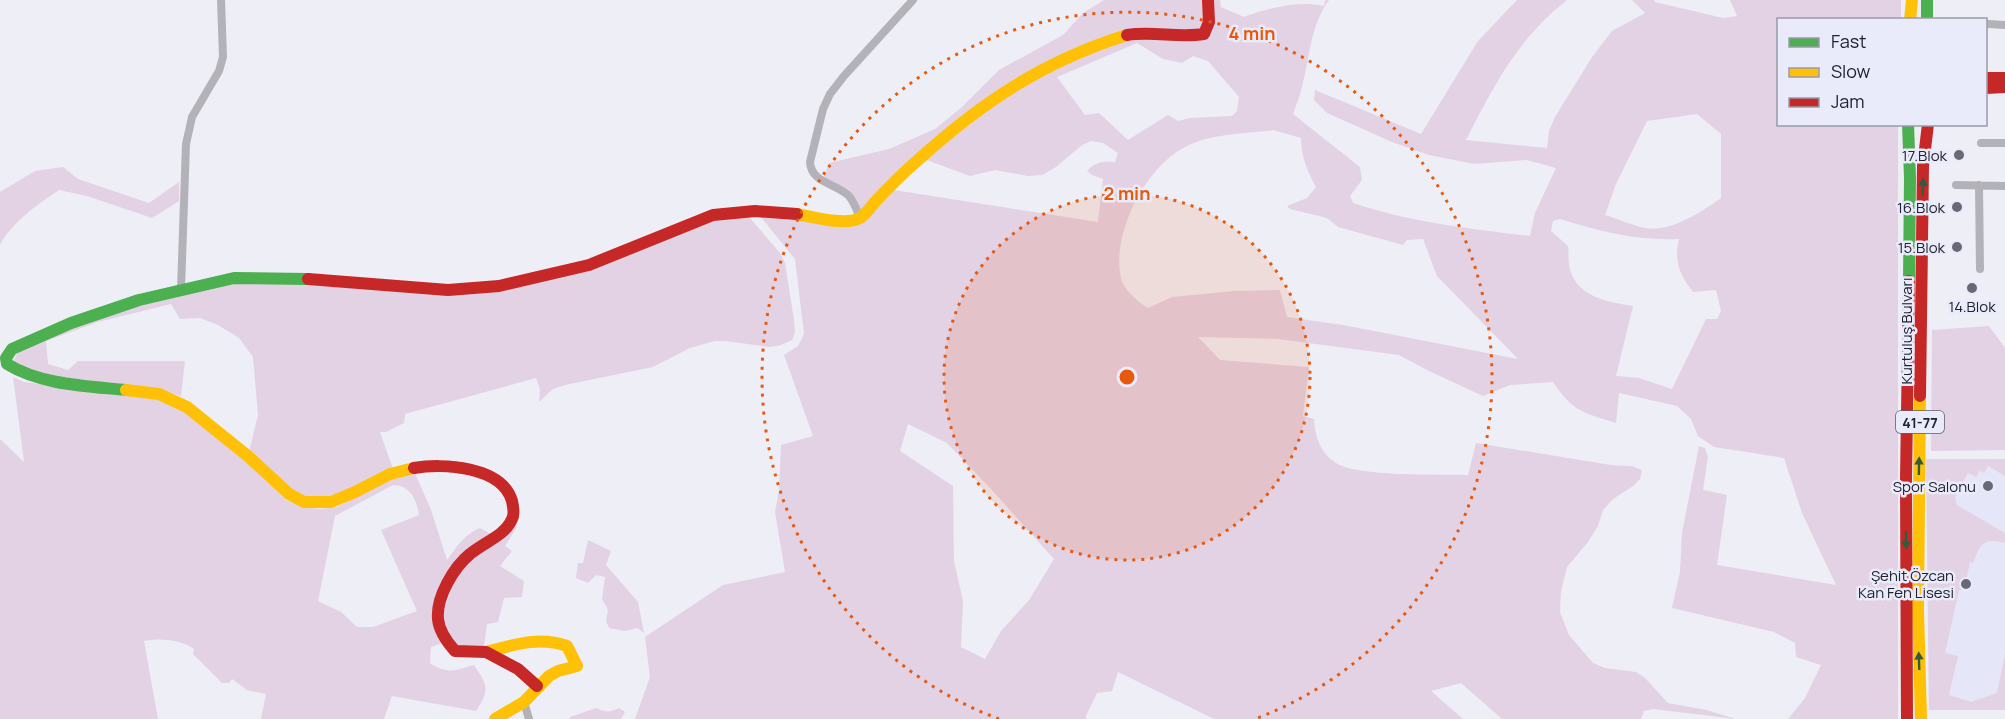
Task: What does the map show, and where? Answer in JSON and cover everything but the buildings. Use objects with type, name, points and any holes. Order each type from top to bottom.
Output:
[{"type":"main road","points":[[495,719],[524,702],[537,686],[558,671],[576,666],[567,646],[543,640],[486,652],[459,652],[452,648],[440,624],[438,614],[447,588],[461,563],[503,532],[514,516],[510,496],[506,489],[493,478],[465,469],[418,468],[392,474],[338,501],[319,504],[301,501],[288,494],[269,475],[176,400],[150,392],[34,377],[15,370],[6,361],[8,353],[12,349],[71,323],[139,300],[234,278],[324,279],[438,290],[499,286],[590,265],[703,218],[721,213],[742,211],[788,213],[843,220],[860,218],[932,147],[1035,72],[1083,50],[1128,35],[1146,32],[1204,34],[1210,20],[1208,0]]},
{"type":"main road","points":[[1910,18],[1912,0]]},
{"type":"main road","points":[[1927,0],[1928,18]]},
{"type":"main road","points":[[1987,78],[2005,78]]},
{"type":"main road","points":[[1987,88],[2005,87]]},
{"type":"main road","name":"Kurtuluş Bulvarı","points":[[1907,719],[1906,479],[1910,178],[1908,126]]},
{"type":"main road","name":"Kurtuluş Bulvarı","points":[[1921,719],[1918,588],[1921,269],[1923,166],[1928,126]]},
{"type":"main road","points":[[486,652],[518,669],[537,686]]},
{"type":"street","points":[[181,289],[186,144],[192,117],[219,71],[223,57],[221,0]]},
{"type":"street","points":[[860,218],[849,196],[839,188],[816,177],[811,170],[810,162],[825,103],[835,87],[913,0]]},
{"type":"street","points":[[1988,24],[2005,25]]},
{"type":"street","points":[[1981,143],[2005,143]]},
{"type":"street","points":[[1956,185],[2005,186]]},
{"type":"street","points":[[1979,185],[1980,268]]},
{"type":"street","points":[[524,702],[529,719]]},
{"type":"shaded area","points":[[1104,0],[1202,0],[1206,22],[1199,31],[1148,28],[1023,75],[861,213],[860,208],[824,179],[829,163],[889,149],[935,129],[962,107],[999,70],[1063,35],[1083,13]]},
{"type":"shaded area","points":[[1212,0],[1220,0],[1221,7],[1244,17],[1284,6],[1315,4],[1324,6],[1325,0],[1329,0],[1314,31],[1301,90],[1293,114],[1360,167],[1362,180],[1350,196],[1353,203],[1418,220],[1530,236],[1535,213],[1556,168],[1527,160],[1474,164],[1429,155],[1392,142],[1327,113],[1314,100],[1315,90],[1421,134],[1478,41],[1517,0],[1567,0],[1534,30],[1508,64],[1466,140],[1547,148],[1549,131],[1555,117],[1592,57],[1612,31],[1645,13],[1632,0],[1654,0],[1723,18],[1737,16],[1730,0],[1901,0],[1901,18],[1777,18],[1777,126],[1898,126],[1898,719],[1788,719],[1805,698],[1821,665],[1796,657],[1795,643],[1774,632],[1672,608],[1680,572],[1682,533],[1699,446],[1705,448],[1708,457],[1703,490],[1727,495],[1717,565],[1836,585],[1802,513],[1784,458],[1714,447],[1698,436],[1691,419],[1677,406],[1619,393],[1616,423],[1595,417],[1573,406],[1553,382],[1510,385],[1483,396],[1399,355],[1278,339],[1198,337],[1220,360],[1309,367],[1303,416],[1314,419],[1317,438],[1326,454],[1336,463],[1347,467],[1380,473],[1468,475],[1476,443],[1611,465],[1632,466],[1642,470],[1640,479],[1613,499],[1603,510],[1598,526],[1588,542],[1567,567],[1561,591],[1560,612],[1569,635],[1593,663],[1605,668],[1636,672],[1645,678],[1668,703],[1706,710],[1736,719],[1653,709],[1644,711],[1641,719],[1502,719],[1461,683],[1431,691],[1463,719],[1214,719],[1118,672],[1112,691],[1097,693],[1086,719],[635,719],[650,677],[645,637],[723,585],[785,572],[775,512],[779,491],[781,445],[813,436],[784,355],[798,346],[804,334],[795,259],[760,216],[853,225],[894,190],[1098,222],[1103,179],[1087,171],[1099,163],[1115,162],[1118,153],[1103,143],[1091,141],[1082,145],[1056,167],[1042,175],[1028,176],[995,170],[970,176],[924,159],[1017,88],[1079,55],[1135,37],[1202,40]],"holes":[[[1137,43],[1163,59],[1182,63],[1193,56],[1208,61],[1239,97],[1237,111],[1232,116],[1190,118],[1178,121],[1168,115],[1128,140],[1099,113],[1085,115],[1057,77]],[[1697,114],[1721,134],[1721,198],[1685,220],[1654,229],[1640,227],[1605,215],[1616,184],[1647,121]],[[1273,130],[1301,138],[1305,163],[1316,187],[1307,198],[1287,206],[1290,209],[1327,218],[1338,227],[1403,245],[1407,240],[1423,239],[1437,276],[1518,359],[1343,325],[1287,317],[1280,290],[1234,291],[1172,297],[1148,308],[1136,299],[1128,291],[1121,278],[1119,261],[1121,242],[1134,204],[1156,171],[1183,148],[1204,139]],[[1560,219],[1618,234],[1679,239],[1677,254],[1679,267],[1693,292],[1716,290],[1721,311],[1717,319],[1706,319],[1672,389],[1639,378],[1616,376],[1633,306],[1596,297],[1580,287],[1570,270],[1568,246],[1551,231],[1553,221]],[[908,424],[947,443],[1054,559],[1029,600],[1001,631],[985,659],[961,647],[963,601],[954,561],[953,486],[900,451]]]},
{"type":"shaded area","points":[[63,167],[78,179],[149,203],[179,182],[179,201],[152,218],[87,196],[59,190],[19,221],[0,245],[0,192],[35,171]]},
{"type":"shaded area","points":[[745,215],[780,253],[785,263],[794,320],[795,333],[792,340],[770,347],[715,341],[690,348],[653,367],[553,389],[539,402],[540,389],[536,378],[405,414],[404,423],[386,432],[380,432],[393,469],[351,490],[315,500],[296,494],[249,452],[258,415],[253,357],[239,338],[218,325],[200,318],[180,319],[171,304],[98,322],[46,341],[48,364],[68,370],[78,361],[185,361],[181,396],[158,389],[29,373],[13,362],[18,352],[58,332],[124,309],[232,282],[499,290],[708,220]]},
{"type":"shaded area","points":[[1989,326],[2005,348],[2005,450],[1931,451],[1932,330]]},
{"type":"shaded area","points":[[13,377],[24,382],[151,397],[170,403],[186,413],[253,468],[286,500],[301,506],[318,509],[337,507],[402,475],[415,473],[431,510],[447,560],[461,542],[474,531],[480,528],[491,534],[441,590],[443,643],[431,647],[430,663],[447,670],[474,665],[486,688],[481,704],[476,711],[392,696],[384,719],[261,719],[266,694],[247,690],[232,679],[229,683],[222,683],[193,654],[194,649],[176,641],[157,640],[144,641],[158,719],[0,719],[0,439],[24,462]],"holes":[[[393,485],[412,494],[419,515],[381,530],[417,611],[373,627],[357,627],[341,612],[318,601],[335,516]]]},
{"type":"shaded area","name":"Şehit Özcan Kan Fen Lisesi","points":[[1926,459],[2005,459],[2005,710],[1929,710]]},
{"type":"shaded area","points":[[1926,459],[2005,459],[2005,476],[1988,466],[1984,473],[1980,470],[1976,477],[1968,473],[1955,497],[1957,505],[2005,533],[2005,543],[1992,541],[1983,544],[1973,563],[1970,562],[1964,590],[1959,590],[1945,653],[1958,656],[1949,695],[1971,702],[1997,693],[2005,654],[2005,710],[1929,710]]},
{"type":"shaded area","points":[[518,525],[505,546],[512,551],[500,566],[524,581],[522,597],[504,598],[498,622],[487,624],[484,646],[458,646],[449,635],[442,614],[455,580],[468,560],[500,540]]},
{"type":"shaded area","points":[[588,540],[611,551],[606,565],[638,602],[644,633],[637,628],[625,631],[609,628],[606,621],[608,610],[602,599],[605,577],[596,575],[588,583],[576,578],[578,563],[583,563]]},
{"type":"shaded area","points":[[596,708],[613,711],[619,708],[625,712],[621,719],[570,719],[570,717]]},
{"type":"traffic: fast","points":[[1927,0],[1927,18]]},
{"type":"traffic: fast","points":[[1908,126],[1909,281]]},
{"type":"traffic: fast","points":[[126,390],[80,386],[49,380],[20,371],[7,364],[6,358],[12,349],[71,323],[139,300],[234,278],[308,279]]},
{"type":"traffic: slow","points":[[1910,18],[1912,0]]},
{"type":"traffic: slow","points":[[797,214],[838,221],[860,218],[912,165],[990,102],[1068,57],[1127,35]]},
{"type":"traffic: slow","points":[[126,390],[159,394],[187,407],[249,457],[289,494],[304,502],[331,502],[390,474],[414,468]]},
{"type":"traffic: slow","points":[[1920,396],[1918,610],[1921,719]]},
{"type":"traffic: slow","points":[[486,652],[526,643],[557,643],[567,646],[577,666],[549,676],[524,702],[495,719]]},
{"type":"traffic: jam","points":[[1127,35],[1204,34],[1209,22],[1208,0]]},
{"type":"traffic: jam","points":[[1987,78],[2005,78]]},
{"type":"traffic: jam","points":[[1987,88],[2005,87]]},
{"type":"traffic: jam","points":[[1920,396],[1923,166],[1928,126]]},
{"type":"traffic: jam","points":[[308,279],[448,290],[499,286],[589,265],[713,215],[755,211],[797,214]]},
{"type":"traffic: jam","points":[[1907,719],[1906,479],[1909,281]]},
{"type":"traffic: jam","points":[[414,468],[440,466],[470,470],[496,480],[506,489],[514,512],[509,525],[470,554],[458,567],[443,592],[438,619],[444,636],[455,651],[486,652],[518,669],[537,686]]},
{"type":"place","name":"17.Blok","points":[[1959,155]]},
{"type":"place","name":"16.Blok","points":[[1957,207]]},
{"type":"place","name":"15.Blok","points":[[1957,247]]},
{"type":"place","name":"14.Blok","points":[[1972,288]]},
{"type":"place","name":"Spor Salonu","points":[[1988,486]]},
{"type":"place","name":"Şehit Özcan Kan Fen Lisesi","points":[[1966,584]]}]
